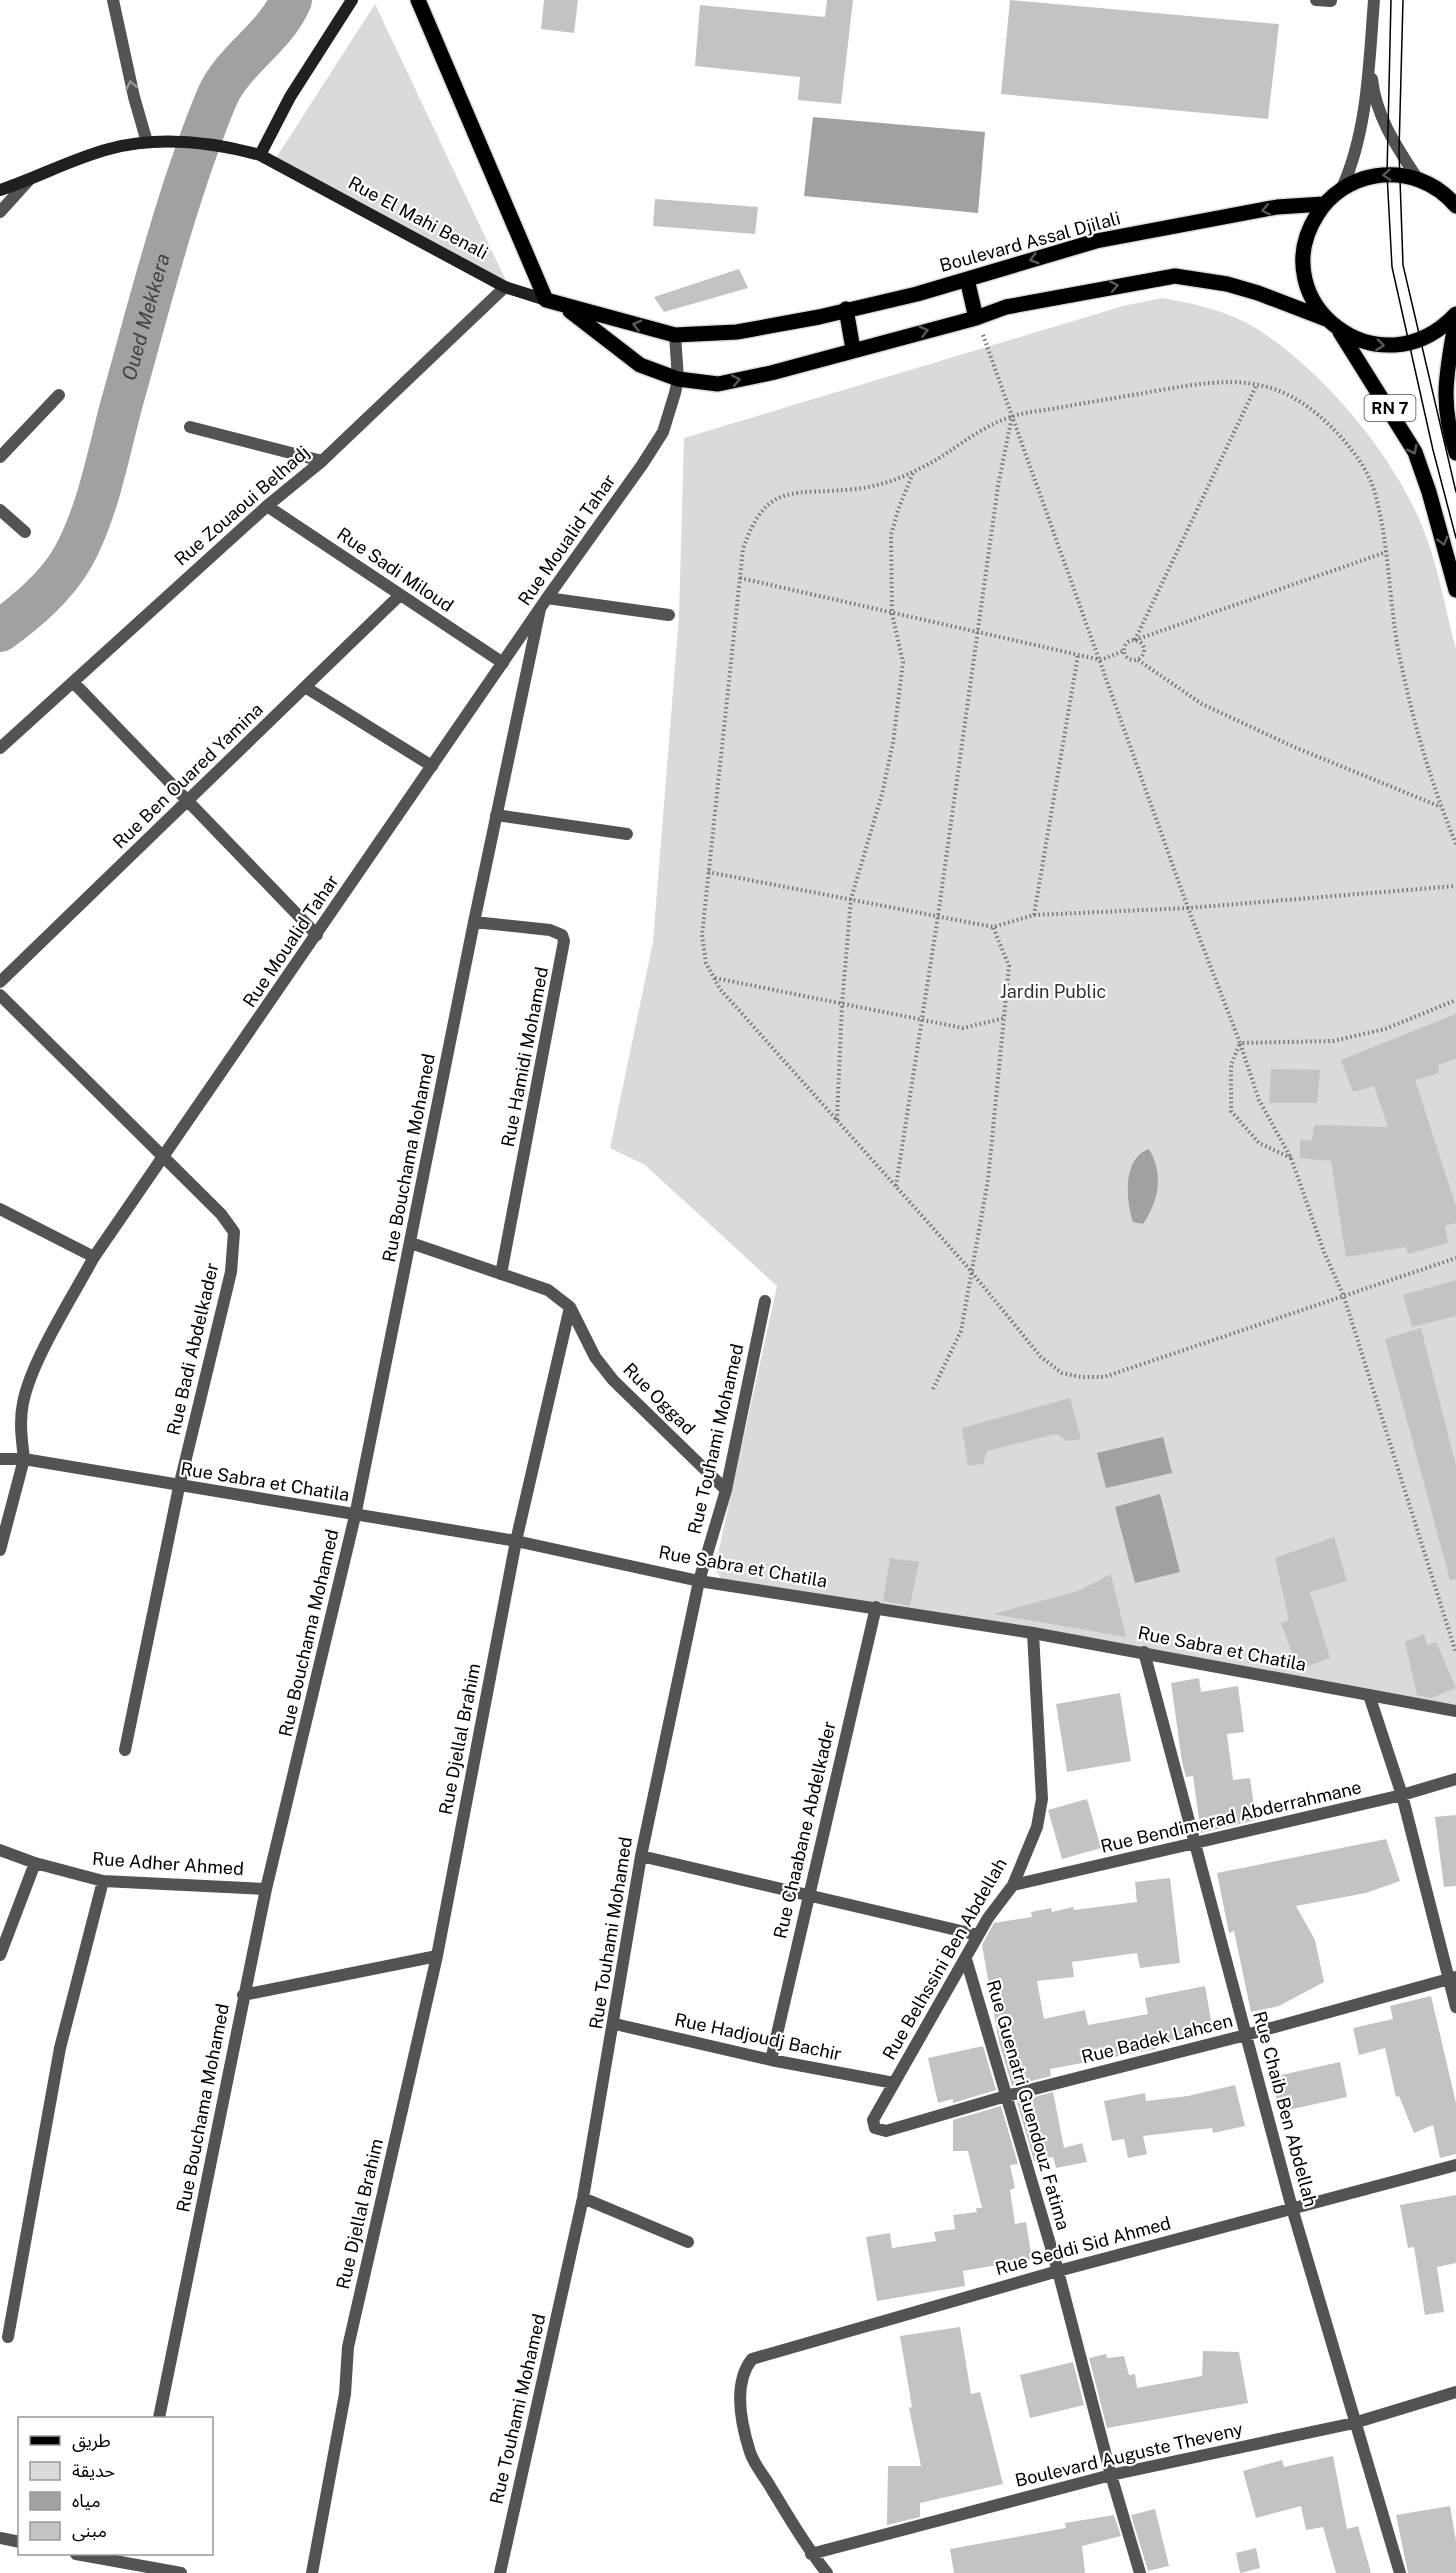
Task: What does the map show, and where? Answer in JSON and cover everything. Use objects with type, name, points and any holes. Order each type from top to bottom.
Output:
[{"type":"main road","points":[[339,23],[341,0]]},
{"type":"main road","points":[[260,155],[290,97],[352,0]]},
{"type":"main road","points":[[418,0],[546,300]]},
{"type":"main road","name":"Rue El Mahi Benali","points":[[0,190],[109,149],[152,141],[240,150],[260,155],[505,287],[675,335]]},
{"type":"main road","points":[[1454,202],[1435,187],[1417,178],[1387,174],[1363,178],[1342,188],[1324,204],[1311,225],[1304,249],[1304,274],[1312,298],[1326,319],[1355,339],[1392,346],[1410,344],[1434,334],[1456,314]]},
{"type":"main road","name":"Boulevard Assal Djilali","points":[[675,335],[737,332],[819,317],[967,279],[1096,241],[1277,207],[1324,204]]},
{"type":"main road","points":[[563,305],[640,365],[678,379],[718,384],[771,373],[853,349],[976,318],[1006,306],[1175,276],[1227,284],[1258,293],[1326,319]]},
{"type":"main road","points":[[967,279],[976,318]]},
{"type":"main road","points":[[846,309],[853,349]]},
{"type":"main road","points":[[1456,319],[1444,402],[1447,425],[1456,453]]},
{"type":"main road","name":"RN 7","points":[[1338,329],[1415,452],[1429,492],[1456,590]]},
{"type":"street","points":[[113,0],[134,97],[152,141]]},
{"type":"street","points":[[1316,0],[1331,1]]},
{"type":"street","points":[[1342,188],[1352,166],[1358,140],[1374,0]]},
{"type":"street","points":[[1369,57],[1377,104],[1389,136],[1417,178]]},
{"type":"street","points":[[0,212],[29,180]]},
{"type":"street","name":"Rue Zouaoui Belhadj","points":[[0,748],[267,506],[322,461],[505,287]]},
{"type":"street","name":"Rue Moualid Tahar","points":[[24,1459],[21,1427],[23,1403],[34,1371],[94,1257],[663,432],[678,379],[675,335]]},
{"type":"street","points":[[0,457],[59,395]]},
{"type":"street","points":[[189,427],[322,461]]},
{"type":"street","name":"Rue Sadi Miloud","points":[[267,506],[503,663]]},
{"type":"street","points":[[0,510],[26,532]]},
{"type":"street","name":"Rue Ben Ouared Yamina","points":[[0,982],[400,595]]},
{"type":"street","points":[[544,603],[669,615]]},
{"type":"street","name":"Rue Bouchama Mohamed","points":[[159,2417],[243,1995],[355,1516],[496,814],[544,603]]},
{"type":"street","points":[[73,682],[186,802],[317,935]]},
{"type":"street","points":[[305,687],[432,766]]},
{"type":"street","points":[[496,814],[627,834]]},
{"type":"street","name":"Rue Hamidi Mohamed","points":[[474,922],[550,930],[562,935],[564,941],[501,1274]]},
{"type":"street","name":"Rue Badi Abdelkader","points":[[0,995],[164,1157],[220,1214],[234,1232],[232,1264],[179,1487],[125,1750]]},
{"type":"street","points":[[0,1209],[94,1257]]},
{"type":"street","points":[[411,1243],[548,1290],[570,1307]]},
{"type":"street","name":"Rue Touhami Mohamed","points":[[500,2573],[583,2198],[615,2024],[641,1856],[699,1581],[726,1490],[765,1301]]},
{"type":"street","name":"Rue Oggad","points":[[570,1307],[595,1357],[620,1387],[726,1490]]},
{"type":"street","name":"Rue Djellal Brahim","points":[[312,2573],[345,2394],[348,2347],[437,1956],[516,1541],[570,1307]]},
{"type":"street","name":"Rue Sabra et Chatila","points":[[0,1459],[24,1459],[179,1487],[516,1541],[699,1581],[876,1607],[1144,1652],[1456,1711]]},
{"type":"street","points":[[0,1550],[24,1459]]},
{"type":"street","name":"Rue Chaabane Abdelkader","points":[[771,2060],[876,1607]]},
{"type":"street","name":"Rue Belhssini Ben Abdellah","points":[[873,2120],[978,1935],[1012,1885],[1037,1827],[1042,1799],[1033,1633]]},
{"type":"street","name":"Rue Chaib Ben Abdellah","points":[[1144,1652],[1292,2208],[1400,2573]]},
{"type":"street","points":[[1369,1695],[1402,1796],[1452,1978],[1456,2007]]},
{"type":"street","name":"Rue Bendimerad Abderrahmane","points":[[1012,1885],[1402,1796],[1456,1779]]},
{"type":"street","name":"Rue Adher Ahmed","points":[[0,1850],[35,1863],[104,1881],[266,1889]]},
{"type":"street","points":[[641,1856],[978,1935]]},
{"type":"street","points":[[0,1955],[35,1863]]},
{"type":"street","points":[[8,2337],[60,2048],[104,1881]]},
{"type":"street","points":[[243,1995],[437,1956]]},
{"type":"street","name":"Rue Guenatri Guendouz Fatima","points":[[966,1959],[1058,2271],[1111,2475],[1140,2573]]},
{"type":"street","name":"Rue Badek Lahcen","points":[[873,2120],[875,2128],[886,2131],[1006,2096],[1246,2035],[1452,1978]]},
{"type":"street","name":"Rue Hadjoudj Bachir","points":[[615,2024],[771,2060],[894,2083]]},
{"type":"street","name":"Rue Seddi Sid Ahmed","points":[[811,2554],[751,2454],[742,2415],[740,2388],[744,2370],[752,2359],[1058,2271],[1456,2165]]},
{"type":"street","points":[[583,2198],[688,2242]]},
{"type":"street","name":"Boulevard Auguste Theveny","points":[[811,2554],[1111,2475],[1354,2423],[1456,2392]]},
{"type":"street","points":[[0,2538],[18,2542]]},
{"type":"street","points":[[811,2554],[827,2573]]},
{"type":"street","points":[[86,2555],[181,2573]]},
{"type":"path","points":[[976,318],[1259,1100],[1291,1158],[1324,1252],[1344,1297],[1456,1653]]},
{"type":"path","points":[[1456,844],[1427,767],[1398,648],[1386,552],[1376,496],[1364,466],[1324,418],[1299,398],[1257,384],[1209,381],[1013,416],[913,472],[889,482],[857,489],[796,492],[776,499],[760,511],[752,523],[743,549],[708,872],[702,935],[706,963],[720,989],[971,1272],[1041,1357],[1062,1373],[1081,1377],[1104,1377],[1456,1258]]},
{"type":"path","points":[[1135,640],[1257,384]]},
{"type":"path","points":[[896,1187],[938,916],[998,486],[1013,416]]},
{"type":"path","points":[[837,1120],[842,1004],[851,899],[882,794],[893,742],[903,662],[892,614],[891,535],[913,472]]},
{"type":"path","points":[[740,578],[1101,660],[1123,651],[1126,643],[1386,552]]},
{"type":"path","points":[[1135,640],[1143,646],[1143,655],[1138,660]]},
{"type":"path","points":[[1123,651],[1129,660],[1138,660],[1202,704],[1294,747],[1442,808]]},
{"type":"path","points":[[1034,915],[1078,655]]},
{"type":"path","points":[[708,872],[993,927],[1034,915],[1188,908],[1456,886]]},
{"type":"path","points":[[933,1389],[961,1331],[988,1180],[1009,966],[993,927]]},
{"type":"path","points":[[714,977],[963,1028],[1005,1018]]},
{"type":"path","points":[[1240,1043],[1333,1041],[1385,1029],[1456,1000]]},
{"type":"path","points":[[1240,1043],[1231,1065],[1231,1111],[1259,1143],[1291,1158]]},
{"type":"green space","points":[[375,4],[508,285],[276,158]]},
{"type":"green space","name":"Jardin Public","points":[[1162,298],[1215,310],[1245,322],[1298,359],[1348,410],[1392,469],[1422,526],[1437,571],[1456,649],[1456,1713],[721,1579],[715,1567],[777,1286],[645,1165],[610,1148],[653,942],[679,616],[684,438],[1123,306]]},
{"type":"water","points":[[813,117],[985,132],[978,213],[804,196]]},
{"type":"water","points":[[1149,1149],[1157,1168],[1158,1187],[1153,1206],[1143,1224],[1133,1222],[1128,1181],[1134,1161]]},
{"type":"water","points":[[1163,1437],[1172,1473],[1106,1488],[1097,1453]]},
{"type":"water","points":[[1160,1494],[1180,1572],[1135,1583],[1115,1507]]},
{"type":"building","points":[[544,0],[578,0],[574,33],[541,29]]},
{"type":"building","points":[[827,0],[853,0],[841,104],[798,100],[800,77],[695,66],[700,5],[825,17]]},
{"type":"building","points":[[1010,0],[1279,24],[1268,119],[1001,94]]},
{"type":"building","points":[[655,199],[758,207],[755,234],[653,226]]},
{"type":"building","points":[[739,269],[748,288],[664,312],[654,297]]},
{"type":"building","points":[[1456,1014],[1456,1059],[1438,1065],[1439,1073],[1415,1080],[1456,1206],[1456,1223],[1445,1226],[1448,1243],[1408,1254],[1406,1247],[1346,1257],[1331,1161],[1300,1158],[1300,1139],[1312,1141],[1314,1125],[1388,1127],[1374,1086],[1353,1092],[1341,1060]]},
{"type":"building","points":[[1271,1069],[1320,1070],[1317,1103],[1269,1103]]},
{"type":"building","points":[[1456,1280],[1456,1316],[1412,1327],[1403,1295]]},
{"type":"building","points":[[1421,1328],[1456,1466],[1456,1579],[1450,1580],[1385,1339]]},
{"type":"building","points":[[1070,1398],[1081,1439],[1067,1441],[1056,1434],[987,1451],[983,1464],[968,1466],[962,1428]]},
{"type":"building","points":[[1334,1537],[1347,1581],[1310,1592],[1330,1658],[1298,1670],[1281,1623],[1289,1620],[1275,1558]]},
{"type":"building","points":[[890,1558],[919,1562],[910,1606],[883,1601]]},
{"type":"building","points":[[1111,1574],[1126,1637],[993,1614],[1078,1591]]},
{"type":"building","points":[[1424,1634],[1427,1645],[1436,1642],[1456,1688],[1431,1698],[1417,1695],[1405,1642]]},
{"type":"building","points":[[1199,1678],[1201,1692],[1238,1686],[1244,1732],[1227,1734],[1233,1780],[1250,1778],[1256,1820],[1201,1833],[1193,1776],[1186,1777],[1182,1762],[1171,1683]]},
{"type":"building","points":[[1120,1693],[1131,1761],[1067,1772],[1056,1704]]},
{"type":"building","points":[[1087,1799],[1101,1848],[1062,1859],[1048,1810]]},
{"type":"building","points":[[1456,1815],[1456,1886],[1444,1887],[1435,1817]]},
{"type":"building","points":[[1386,1839],[1400,1881],[1366,1893],[1296,1906],[1315,1940],[1324,1982],[1279,2006],[1251,2012],[1234,1931],[1229,1933],[1217,1873]]},
{"type":"building","points":[[1170,1878],[1180,1963],[1140,1968],[1137,1953],[1072,1962],[1074,1977],[1037,1981],[1044,2019],[1085,2010],[1088,2025],[1148,2014],[1145,1998],[1205,1986],[1213,2032],[1155,2043],[1156,2049],[1050,2069],[1051,2076],[1012,2086],[999,2042],[982,1945],[994,1923],[1032,1917],[1031,1912],[1051,1908],[1052,1912],[1073,1907],[1074,1910],[1137,1902],[1135,1882]]},
{"type":"building","points":[[1431,1996],[1456,2103],[1456,2154],[1440,2158],[1433,2125],[1414,2133],[1399,2096],[1396,2097],[1385,2048],[1359,2055],[1353,2028],[1393,2019],[1390,2006]]},
{"type":"building","points":[[983,2046],[996,2090],[953,2103],[953,2099],[938,2103],[928,2058]]},
{"type":"building","points":[[1340,2062],[1347,2097],[1279,2112],[1272,2077]]},
{"type":"building","points":[[1235,2085],[1245,2126],[1213,2133],[1212,2128],[1143,2136],[1147,2154],[1128,2158],[1124,2139],[1112,2141],[1104,2101],[1145,2093],[1146,2101],[1188,2096]]},
{"type":"building","points":[[1053,2092],[1064,2148],[1082,2143],[1087,2162],[1056,2168],[1053,2157],[1034,2161],[1017,2102]]},
{"type":"building","points":[[1001,2106],[1018,2164],[1010,2165],[1015,2188],[1010,2190],[1015,2224],[1026,2222],[1032,2259],[963,2271],[965,2286],[877,2301],[866,2237],[890,2233],[892,2248],[936,2241],[934,2232],[955,2229],[953,2215],[977,2212],[976,2208],[982,2208],[968,2151],[953,2151],[953,2120]]},
{"type":"building","points":[[1456,2195],[1456,2263],[1437,2267],[1444,2312],[1425,2315],[1414,2247],[1408,2248],[1400,2205]]},
{"type":"building","points":[[960,2327],[971,2394],[980,2392],[1003,2484],[920,2503],[920,2517],[887,2525],[888,2466],[921,2466],[909,2408],[912,2407],[900,2336]]},
{"type":"building","points":[[1203,2351],[1239,2352],[1248,2403],[1107,2428],[1089,2358],[1106,2354],[1107,2358],[1124,2356],[1129,2375],[1135,2374],[1137,2388],[1202,2376]]},
{"type":"building","points":[[1073,2362],[1084,2405],[1030,2418],[1020,2375]]},
{"type":"building","points":[[1333,2456],[1347,2529],[1358,2526],[1371,2573],[1336,2573],[1323,2527],[1306,2530],[1301,2506],[1256,2518],[1243,2471],[1282,2460],[1284,2467]]},
{"type":"building","points":[[1450,2506],[1456,2541],[1456,2573],[1408,2573],[1396,2515]]},
{"type":"building","points":[[1155,2509],[1169,2566],[1148,2571],[1131,2515]]},
{"type":"building","points":[[1114,2515],[1121,2536],[1082,2546],[1085,2573],[954,2573],[950,2549],[1066,2528],[1065,2523]]},
{"type":"building","points":[[1256,2548],[1260,2568],[1240,2573],[1236,2553]]},
{"type":"waterway","name":"Oued Mekkera","points":[[0,631],[50,588],[66,568],[82,540],[101,483],[164,250],[202,134],[224,84],[275,26],[291,0]]},
{"type":"tram line","points":[[1391,0],[1387,174],[1392,267],[1433,450],[1456,538]]},
{"type":"tram line","points":[[1403,0],[1399,151],[1403,265],[1456,492]]}]
